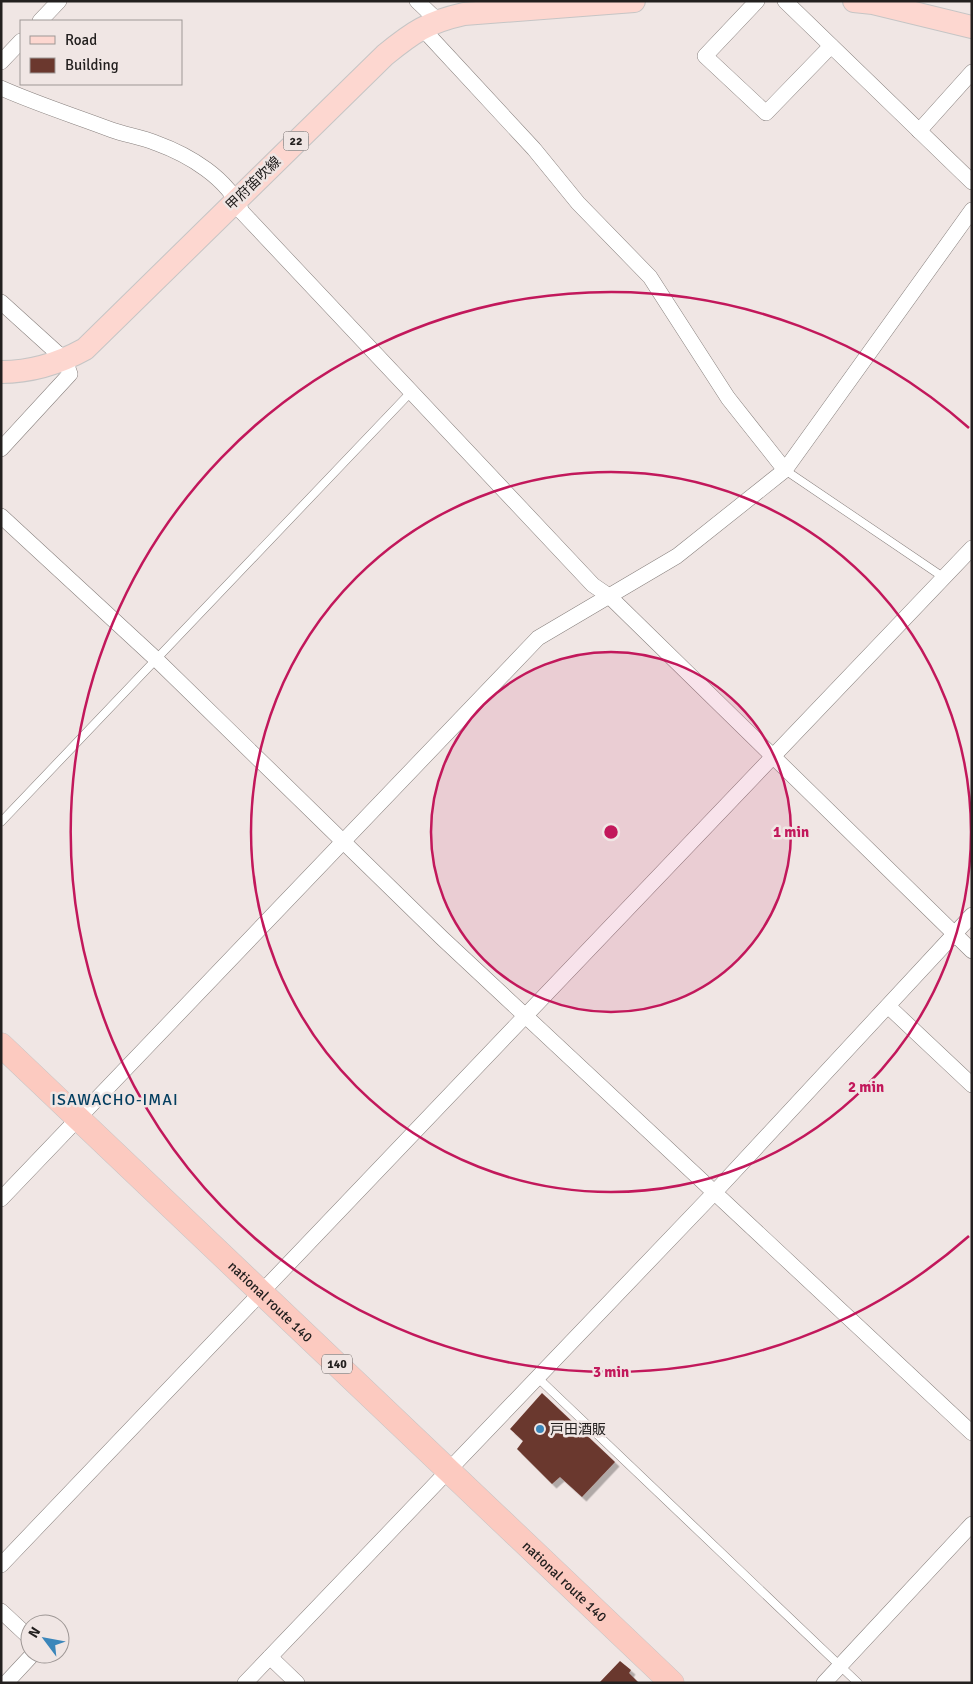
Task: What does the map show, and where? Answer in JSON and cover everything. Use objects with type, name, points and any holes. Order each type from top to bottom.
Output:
[{"type":"highway","name":"national route 140","points":[[1,1045],[672,1683]]},
{"type":"main road","name":"甲府笛吹線","points":[[1,372],[43,368],[65,360],[85,349],[385,55],[429,24],[464,14],[634,1]]},
{"type":"main road","points":[[854,1],[873,3],[970,24]]},
{"type":"street","points":[[417,1],[429,24],[578,202],[650,277],[728,398],[785,470]]},
{"type":"street","points":[[757,1],[705,56],[766,113],[831,46]]},
{"type":"street","points":[[785,1],[972,182]]},
{"type":"street","points":[[41,20],[52,4]]},
{"type":"street","points":[[1,62],[20,42]]},
{"type":"street","points":[[919,131],[972,72]]},
{"type":"street","points":[[1,88],[130,136],[155,142],[186,158],[223,182],[236,199],[242,212],[594,585],[609,596],[972,951]]},
{"type":"street","points":[[1,1199],[538,638],[677,556],[785,470],[972,210]]},
{"type":"street","points":[[1,302],[65,360],[70,374],[1,449]]},
{"type":"street","points":[[1,516],[157,660],[442,938],[527,1014],[714,1193],[972,1433]]},
{"type":"street","points":[[1,1565],[942,577],[972,548]]},
{"type":"street","points":[[245,1683],[714,1193],[972,916]]},
{"type":"street","points":[[889,1007],[972,1085]]},
{"type":"street","points":[[824,1683],[972,1524]]},
{"type":"street","points":[[1,1611],[20,1629]]},
{"type":"street","points":[[270,1657],[298,1683]]},
{"type":"street","points":[[6,1683],[24,1664]]},
{"type":"lane","points":[[1,822],[411,392]]},
{"type":"lane","points":[[785,470],[942,577]]},
{"type":"lane","points":[[537,1377],[858,1683]]},
{"type":"building","points":[[542,1393],[615,1462],[582,1497],[560,1477],[552,1484],[517,1449],[523,1441],[510,1429]]},
{"type":"building","points":[[620,1661],[631,1670],[629,1673],[639,1683],[599,1683]]},
{"type":"place","name":"戸田酒販","points":[[540,1429]]},
{"type":"district","name":"ISAWACHO-IMAI","points":[[115,1099]]}]
